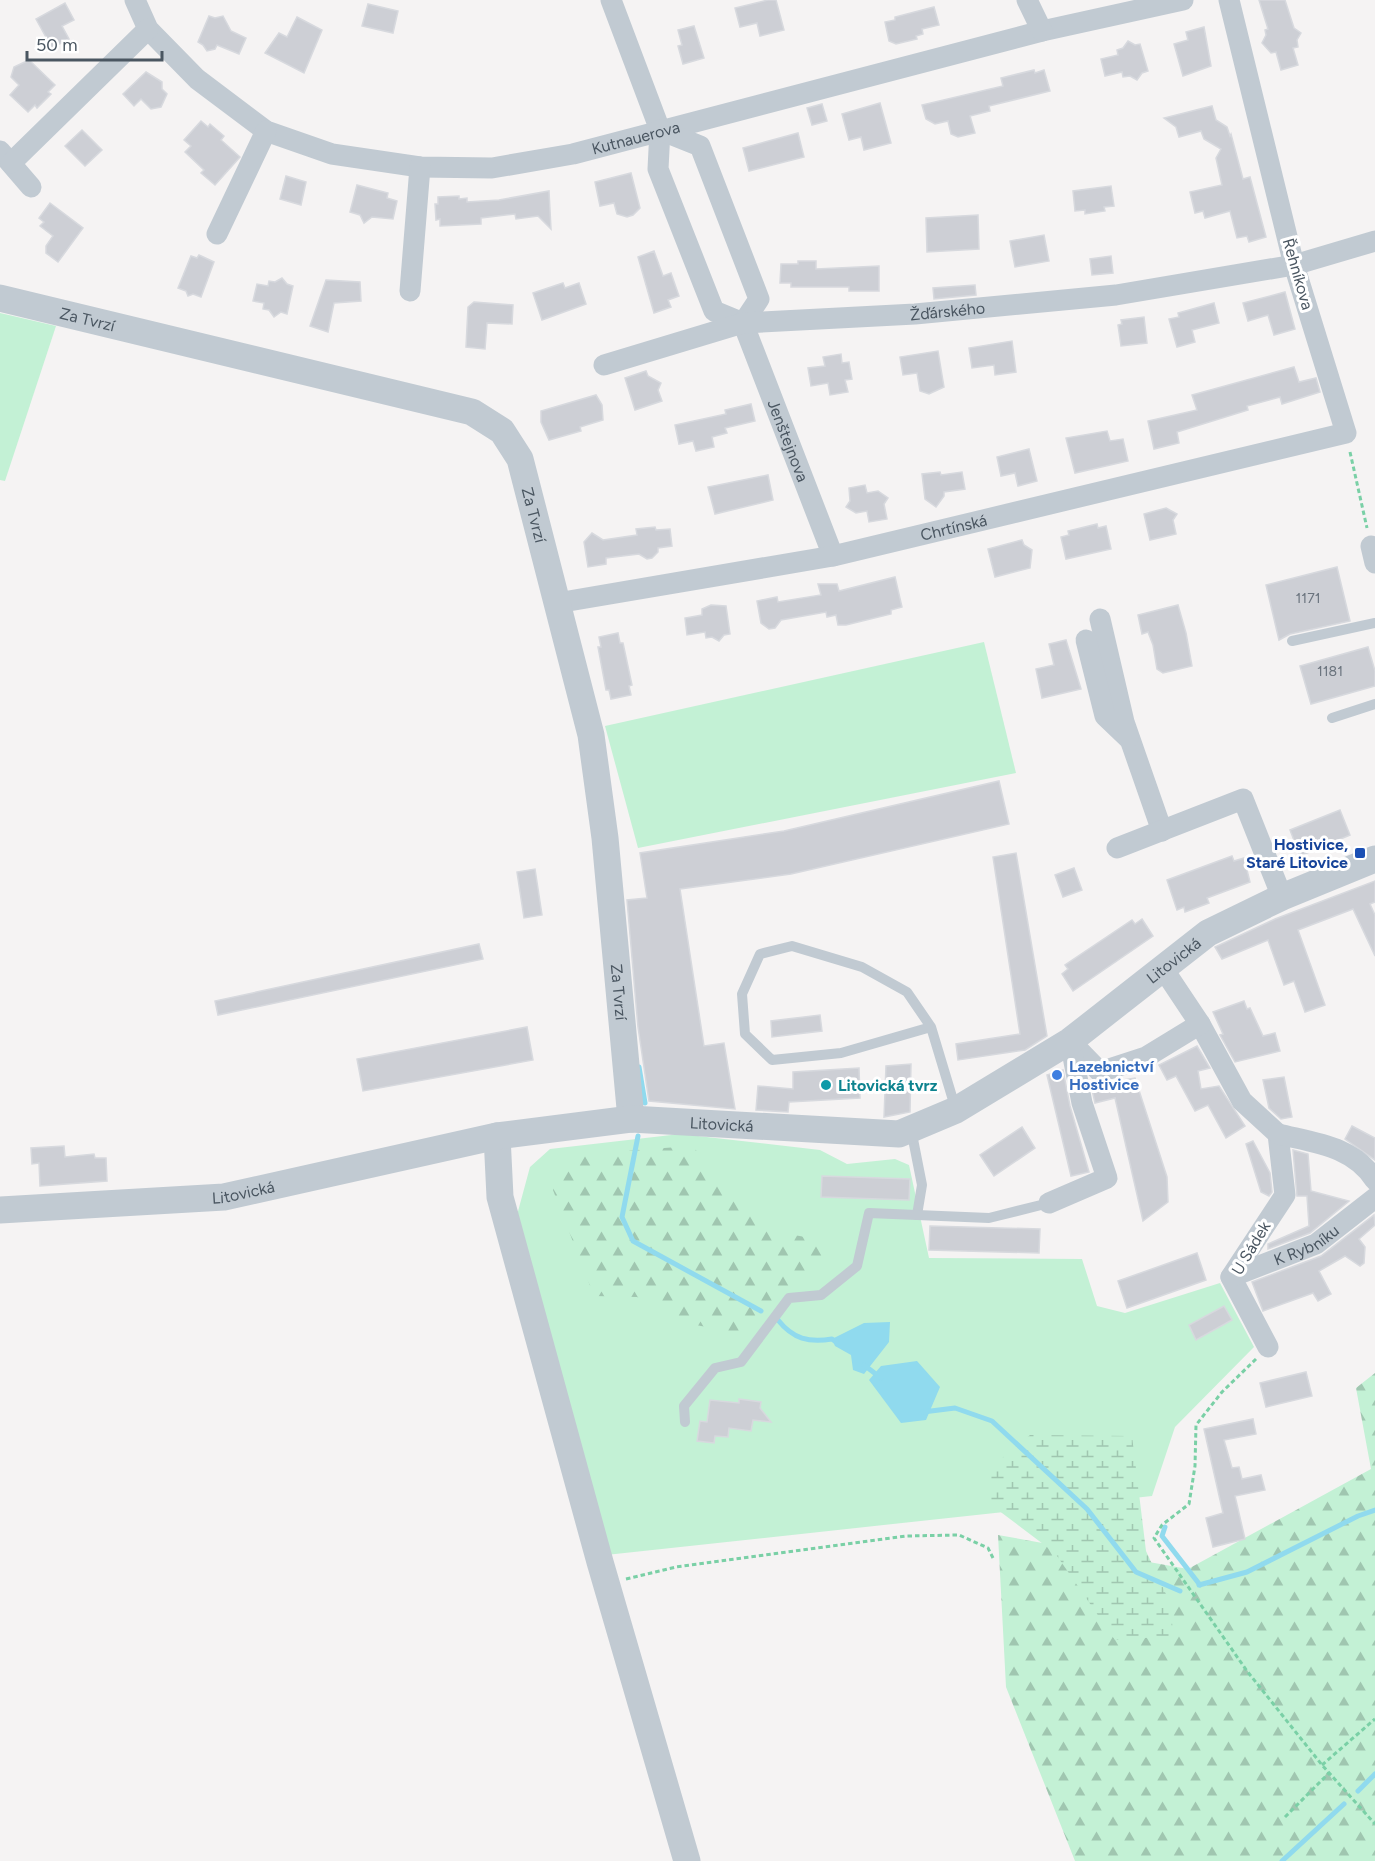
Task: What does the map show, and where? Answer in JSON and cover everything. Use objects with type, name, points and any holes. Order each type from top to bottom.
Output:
[{"type":"street","name":"Kutnauerova","points":[[135,0],[148,29],[197,79],[266,131],[332,154],[420,167],[492,168],[573,154],[1042,31],[1183,0]]},
{"type":"street","points":[[611,0],[660,130],[657,169],[714,311],[743,322],[759,299],[700,146],[660,130]]},
{"type":"street","points":[[1027,0],[1042,31]]},
{"type":"street","name":"Řehníkova","points":[[1229,0],[1294,265],[1346,433]]},
{"type":"street","points":[[31,187],[5,157],[148,29]]},
{"type":"street","points":[[217,234],[266,131]]},
{"type":"street","points":[[410,291],[420,167]]},
{"type":"street","name":"Žďárského","points":[[604,364],[743,322],[915,314],[1116,295],[1294,265],[1375,241]]},
{"type":"street","name":"Za Tvrzí","points":[[0,298],[472,412],[502,431],[520,459],[591,735],[605,838],[632,1119]]},
{"type":"street","name":"Jenštejnova","points":[[743,322],[833,556]]},
{"type":"street","name":"Chrtínská","points":[[557,603],[833,556],[1346,433]]},
{"type":"street","points":[[1100,619],[1131,741],[1162,831]]},
{"type":"street","points":[[1086,640],[1105,716],[1131,741]]},
{"type":"street","points":[[1117,848],[1243,799],[1282,897]]},
{"type":"street","name":"Litovická","points":[[0,1210],[224,1197],[497,1136],[632,1119],[899,1134],[956,1110],[1070,1041],[1164,970],[1208,933],[1282,897],[1375,860]]},
{"type":"street","points":[[1164,970],[1200,1024],[1242,1101],[1278,1134],[1345,1151],[1366,1166],[1375,1180]]},
{"type":"street","points":[[1070,1041],[1100,1072],[1146,1058],[1200,1024]]},
{"type":"street","points":[[1049,1203],[1107,1178],[1082,1103],[1070,1041]]},
{"type":"street","name":"U Sádek","points":[[1268,1347],[1231,1277],[1285,1195],[1278,1134]]},
{"type":"street","points":[[497,1136],[500,1197],[687,1861]]},
{"type":"street","name":"K Rybníku","points":[[1231,1277],[1316,1244],[1375,1198]]},
{"type":"lane","points":[[1293,641],[1375,623]]},
{"type":"lane","points":[[1332,718],[1375,704]]},
{"type":"lane","points":[[931,1028],[841,1053],[771,1060],[745,1034],[742,994],[760,954],[792,946],[862,967],[907,992],[931,1028],[956,1110]]},
{"type":"lane","points":[[911,1129],[922,1185],[917,1215]]},
{"type":"lane","points":[[685,1422],[684,1406],[715,1368],[741,1362],[789,1298],[821,1294],[857,1266],[869,1213],[988,1218],[1049,1203]]},
{"type":"path","points":[[1346,433],[1373,554]]},
{"type":"path","points":[[1268,1347],[1222,1392],[1196,1425],[1195,1466],[1189,1504],[1162,1525],[1154,1538],[1247,1671],[1322,1765],[1375,1824]]},
{"type":"path","points":[[607,1583],[676,1567],[906,1536],[959,1535],[988,1548],[994,1560]]},
{"type":"path","points":[[1322,1765],[1375,1719]]},
{"type":"path","points":[[1285,1817],[1329,1773]]},
{"type":"green space","points":[[0,313],[56,326],[5,481],[0,480]]},
{"type":"green space","points":[[984,642],[1016,773],[638,848],[605,726]]},
{"type":"green space","points":[[680,1134],[820,1150],[847,1164],[895,1159],[909,1165],[929,1258],[1082,1259],[1097,1306],[1125,1313],[1220,1283],[1254,1347],[1175,1427],[1152,1496],[606,1555],[517,1215],[530,1167],[550,1149]]},
{"type":"green space","points":[[692,1146],[772,1231],[849,1245],[737,1333],[696,1325],[637,1297],[594,1296],[553,1190],[567,1155]]},
{"type":"green space","points":[[1375,1373],[1375,1861],[1075,1861],[1006,1687],[998,1535],[1188,1569],[1371,1469],[1356,1388]]},
{"type":"green space","points":[[1030,1435],[1132,1436],[1146,1551],[1171,1605],[1173,1636],[1115,1640],[1055,1553],[990,1504],[989,1469]]},
{"type":"water","points":[[890,1322],[889,1342],[864,1374],[853,1370],[851,1355],[835,1346],[832,1339],[864,1323]]},
{"type":"water","points":[[917,1361],[940,1387],[926,1420],[901,1423],[869,1380],[881,1366]]},
{"type":"building","points":[[776,0],[784,30],[760,36],[757,23],[740,27],[735,8]]},
{"type":"building","points":[[1259,0],[1285,0],[1294,28],[1301,33],[1297,40],[1298,47],[1293,48],[1298,65],[1281,70],[1276,52],[1271,53],[1262,43],[1266,35],[1265,30],[1268,29]]},
{"type":"building","points":[[65,3],[74,20],[62,26],[69,39],[52,48],[36,19]]},
{"type":"building","points":[[368,4],[398,11],[393,33],[362,26]]},
{"type":"building","points":[[934,7],[939,25],[922,29],[923,34],[916,36],[917,39],[896,44],[889,41],[885,22],[895,20],[895,17]]},
{"type":"building","points":[[209,16],[215,18],[223,16],[231,31],[246,38],[239,54],[217,45],[215,49],[207,51],[198,42]]},
{"type":"building","points":[[297,17],[322,30],[304,73],[265,53],[279,33],[287,37]]},
{"type":"building","points":[[694,26],[704,58],[683,64],[678,46],[682,45],[678,30]]},
{"type":"building","points":[[1204,27],[1211,66],[1183,76],[1174,44],[1188,40],[1186,32]]},
{"type":"building","points":[[1128,41],[1135,45],[1140,44],[1148,71],[1142,73],[1137,80],[1130,76],[1123,77],[1122,72],[1105,76],[1101,59],[1118,55],[1117,50],[1123,48]]},
{"type":"building","points":[[29,60],[55,85],[48,92],[51,94],[37,108],[35,105],[28,112],[10,95],[19,85],[11,77],[14,67]]},
{"type":"building","points":[[1034,70],[1035,73],[1044,70],[1050,91],[989,106],[990,111],[970,116],[975,133],[958,137],[951,134],[948,121],[935,124],[926,119],[922,105],[1003,86],[1001,78]]},
{"type":"building","points":[[146,72],[162,82],[162,89],[167,94],[161,107],[151,109],[141,99],[134,106],[123,94]]},
{"type":"building","points":[[880,103],[891,143],[864,150],[861,137],[849,140],[842,114]]},
{"type":"building","points":[[822,104],[827,121],[812,125],[807,108]]},
{"type":"building","points":[[1212,106],[1216,120],[1227,127],[1230,136],[1231,134],[1243,179],[1250,177],[1266,237],[1249,242],[1247,236],[1237,238],[1230,211],[1205,218],[1203,211],[1195,213],[1190,192],[1222,185],[1216,158],[1221,149],[1204,139],[1201,131],[1179,137],[1176,127],[1164,118]]},
{"type":"building","points":[[201,121],[208,127],[210,124],[224,136],[221,140],[240,157],[215,185],[201,173],[204,170],[185,152],[191,146],[184,140]]},
{"type":"building","points":[[82,130],[102,150],[85,166],[65,146]]},
{"type":"building","points":[[798,133],[804,157],[749,171],[743,148]]},
{"type":"building","points":[[631,173],[640,208],[627,217],[617,214],[614,203],[600,206],[595,182]]},
{"type":"building","points":[[286,176],[306,182],[301,205],[280,199]]},
{"type":"building","points":[[357,185],[388,193],[387,198],[397,201],[393,219],[372,217],[364,223],[360,215],[350,212]]},
{"type":"building","points":[[1111,186],[1114,206],[1104,207],[1105,211],[1085,214],[1085,210],[1075,211],[1073,191]]},
{"type":"building","points":[[549,191],[551,229],[538,216],[516,219],[515,214],[481,218],[481,224],[440,226],[440,219],[436,220],[435,204],[438,204],[438,197],[459,196],[459,199],[467,198],[467,202],[499,200]]},
{"type":"building","points":[[50,203],[83,228],[58,262],[46,253],[46,246],[53,236],[40,226],[44,222],[39,218]]},
{"type":"building","points":[[978,215],[979,249],[927,252],[926,218]]},
{"type":"building","points":[[1044,235],[1049,261],[1015,267],[1010,241]]},
{"type":"building","points":[[654,251],[663,276],[671,273],[679,296],[668,300],[671,307],[654,313],[638,257]]},
{"type":"building","points":[[199,255],[214,262],[201,297],[193,294],[188,296],[186,291],[178,288],[191,256],[197,258]]},
{"type":"building","points":[[1111,256],[1113,273],[1092,275],[1090,259]]},
{"type":"building","points":[[798,261],[816,261],[816,269],[879,266],[879,291],[849,291],[849,287],[791,287],[791,283],[780,283],[781,264],[798,264]]},
{"type":"building","points":[[282,278],[287,284],[293,286],[287,314],[281,312],[274,317],[269,310],[263,309],[264,303],[253,301],[257,284],[268,286],[269,281],[275,282]]},
{"type":"building","points":[[326,280],[360,282],[361,301],[334,303],[328,332],[310,326]]},
{"type":"building","points":[[563,283],[565,288],[579,283],[586,304],[542,320],[533,293]]},
{"type":"building","points":[[975,285],[976,295],[934,299],[933,288]]},
{"type":"building","points":[[1285,292],[1295,329],[1274,335],[1268,315],[1248,321],[1243,303]]},
{"type":"building","points":[[474,302],[513,305],[512,324],[487,323],[485,349],[466,347],[468,307]]},
{"type":"building","points":[[1214,303],[1219,323],[1192,330],[1195,342],[1177,347],[1169,319],[1179,317],[1178,313]]},
{"type":"building","points":[[1144,317],[1147,343],[1121,346],[1118,325],[1122,324],[1121,320]]},
{"type":"building","points":[[1012,341],[1016,372],[995,375],[994,365],[972,368],[969,348]]},
{"type":"building","points":[[938,351],[944,387],[929,394],[920,391],[917,373],[903,375],[900,357]]},
{"type":"building","points":[[841,354],[842,363],[849,362],[852,379],[845,380],[848,392],[830,395],[828,383],[811,386],[808,368],[825,366],[823,357]]},
{"type":"building","points":[[1294,367],[1299,382],[1316,378],[1320,392],[1282,404],[1280,397],[1247,406],[1248,410],[1177,432],[1179,443],[1154,449],[1148,421],[1197,410],[1192,395]]},
{"type":"building","points":[[646,371],[648,376],[661,383],[658,390],[662,401],[635,410],[625,378]]},
{"type":"building","points":[[596,395],[602,405],[603,420],[580,427],[581,431],[549,440],[541,422],[541,411]]},
{"type":"building","points":[[751,404],[755,421],[725,428],[727,433],[712,437],[714,447],[696,451],[693,441],[679,444],[675,425],[726,414],[725,410]]},
{"type":"building","points":[[1107,431],[1110,441],[1123,439],[1128,461],[1075,473],[1066,438]]},
{"type":"building","points":[[1029,449],[1037,481],[1018,486],[1015,473],[1001,476],[997,457]]},
{"type":"building","points":[[940,472],[941,475],[962,472],[965,489],[944,492],[944,496],[936,507],[925,499],[922,474]]},
{"type":"building","points":[[768,475],[773,500],[715,514],[708,487]]},
{"type":"building","points":[[865,485],[867,493],[878,491],[888,498],[884,504],[887,519],[869,522],[867,511],[856,513],[846,507],[850,501],[849,488]]},
{"type":"building","points":[[1166,508],[1177,514],[1173,520],[1176,534],[1150,540],[1144,514]]},
{"type":"building","points":[[1097,524],[1098,528],[1106,526],[1111,549],[1066,559],[1061,537],[1069,535],[1068,531]]},
{"type":"building","points":[[655,527],[656,530],[670,529],[672,546],[658,548],[658,552],[652,558],[647,559],[639,554],[606,558],[606,564],[588,567],[584,542],[592,533],[603,540],[637,535],[636,529]]},
{"type":"building","points":[[1022,540],[1024,545],[1032,550],[1030,568],[995,577],[988,549]]},
{"type":"building","points":[[1337,567],[1350,621],[1290,634],[1279,640],[1266,585]]},
{"type":"building","points":[[895,577],[902,607],[891,610],[891,614],[846,625],[838,625],[836,615],[827,617],[826,612],[781,620],[775,628],[769,629],[761,623],[757,601],[777,597],[778,602],[821,595],[818,584],[837,584],[839,591]]},
{"type":"building","points":[[711,605],[726,606],[730,634],[724,635],[719,641],[712,637],[706,638],[705,632],[687,635],[685,618],[702,615],[702,609]]},
{"type":"building","points":[[1178,605],[1192,666],[1163,673],[1157,669],[1153,645],[1148,632],[1142,634],[1138,615]]},
{"type":"building","points":[[618,633],[620,643],[623,643],[632,685],[629,686],[631,695],[611,699],[609,690],[606,690],[598,647],[601,647],[599,637]]},
{"type":"building","points":[[1066,640],[1081,689],[1042,698],[1036,669],[1054,665],[1049,644]]},
{"type":"building","points":[[1368,647],[1375,671],[1375,686],[1311,704],[1300,666]]},
{"type":"building","points":[[999,781],[1009,824],[791,874],[680,889],[704,1046],[724,1043],[735,1109],[649,1101],[638,1027],[627,900],[647,898],[640,853],[784,831]]},
{"type":"building","points":[[1340,810],[1350,835],[1300,856],[1290,830]]},
{"type":"building","points":[[1016,853],[1047,1036],[1025,1050],[958,1060],[956,1044],[1020,1034],[993,857]]},
{"type":"building","points":[[1232,856],[1234,861],[1244,858],[1250,882],[1207,898],[1209,903],[1185,912],[1184,907],[1177,910],[1167,880]]},
{"type":"building","points":[[1074,868],[1082,890],[1063,897],[1055,875]]},
{"type":"building","points":[[535,869],[542,915],[524,918],[517,872]]},
{"type":"building","points":[[1375,881],[1375,902],[1370,904],[1375,915],[1375,956],[1353,909],[1298,930],[1325,1005],[1305,1012],[1294,981],[1284,985],[1268,940],[1222,959],[1215,947],[1275,919]]},
{"type":"building","points":[[1142,919],[1153,936],[1073,991],[1062,974],[1068,969],[1065,965],[1132,920],[1135,924]]},
{"type":"building","points":[[479,944],[483,959],[218,1015],[215,1001]]},
{"type":"building","points":[[1244,1001],[1247,1009],[1250,1008],[1263,1036],[1275,1033],[1280,1051],[1235,1062],[1220,1035],[1223,1034],[1213,1012]]},
{"type":"building","points":[[820,1015],[822,1031],[772,1037],[771,1021]]},
{"type":"building","points":[[527,1027],[533,1060],[363,1091],[357,1059]]},
{"type":"building","points":[[1197,1046],[1210,1068],[1198,1071],[1201,1089],[1219,1086],[1245,1126],[1226,1138],[1208,1105],[1195,1111],[1176,1076],[1167,1080],[1159,1065]]},
{"type":"building","points":[[911,1064],[910,1112],[884,1117],[886,1066]]},
{"type":"building","name":"Litovická tvrz","points":[[859,1068],[860,1098],[789,1102],[788,1112],[756,1110],[758,1086],[793,1089],[793,1072]]},
{"type":"building","points":[[1063,1070],[1070,1106],[1089,1172],[1071,1176],[1047,1075]]},
{"type":"building","points":[[1284,1077],[1292,1117],[1281,1119],[1269,1108],[1263,1080]]},
{"type":"building","points":[[1135,1078],[1167,1177],[1168,1202],[1143,1221],[1115,1098],[1095,1103],[1091,1085]]},
{"type":"building","points":[[1352,1126],[1375,1138],[1375,1160],[1345,1139]]},
{"type":"building","points":[[1022,1127],[1035,1148],[994,1176],[980,1155]]},
{"type":"building","points":[[1253,1141],[1270,1173],[1272,1192],[1269,1196],[1261,1192],[1246,1144]]},
{"type":"building","points":[[64,1146],[65,1157],[94,1154],[95,1158],[106,1158],[107,1181],[40,1186],[39,1163],[32,1164],[31,1148]]},
{"type":"building","points":[[1293,1150],[1308,1154],[1311,1191],[1349,1201],[1310,1233],[1268,1249],[1268,1244],[1309,1226],[1307,1196],[1297,1196]]},
{"type":"building","points":[[822,1176],[910,1179],[909,1200],[821,1197]]},
{"type":"building","points":[[1374,1215],[1375,1225],[1359,1239],[1365,1247],[1364,1263],[1360,1266],[1345,1256],[1319,1271],[1331,1294],[1318,1301],[1313,1293],[1263,1311],[1252,1282],[1321,1256]]},
{"type":"building","points":[[930,1226],[1040,1229],[1039,1253],[929,1250]]},
{"type":"building","points":[[1197,1253],[1206,1280],[1127,1308],[1118,1281]]},
{"type":"building","points":[[1224,1306],[1232,1320],[1196,1340],[1189,1325]]},
{"type":"building","points":[[1306,1372],[1312,1396],[1266,1407],[1260,1383]]},
{"type":"building","points":[[739,1399],[761,1402],[760,1408],[771,1422],[753,1420],[751,1431],[729,1428],[728,1437],[715,1436],[714,1443],[697,1441],[700,1421],[707,1422],[710,1400],[739,1403]]},
{"type":"building","points":[[1253,1419],[1256,1434],[1224,1440],[1232,1468],[1239,1467],[1242,1479],[1261,1475],[1265,1490],[1235,1496],[1245,1539],[1213,1547],[1206,1518],[1223,1513],[1204,1429]]},
{"type":"waterway","points":[[639,1067],[645,1103]]},
{"type":"waterway","points":[[638,1136],[622,1217],[633,1241],[761,1311]]},
{"type":"waterway","points":[[778,1320],[790,1332],[802,1338],[832,1339],[836,1342]]},
{"type":"waterway","points":[[864,1365],[881,1378]]},
{"type":"waterway","points":[[923,1412],[955,1408],[992,1421],[1087,1509],[1136,1572],[1180,1591]]},
{"type":"waterway","points":[[1199,1585],[1247,1572],[1358,1516],[1375,1510]]},
{"type":"waterway","points":[[1165,1527],[1162,1536],[1200,1585]]},
{"type":"waterway","points":[[1358,1791],[1375,1774]]},
{"type":"waterway","points":[[1282,1861],[1344,1804]]},
{"type":"place","name":"Hostivice, Staré Litovice","points":[[1360,853]]},
{"type":"place","name":"Lazebnictví Hostivice","points":[[1057,1075]]},
{"type":"place","name":"Litovická tvrz","points":[[826,1085]]}]
